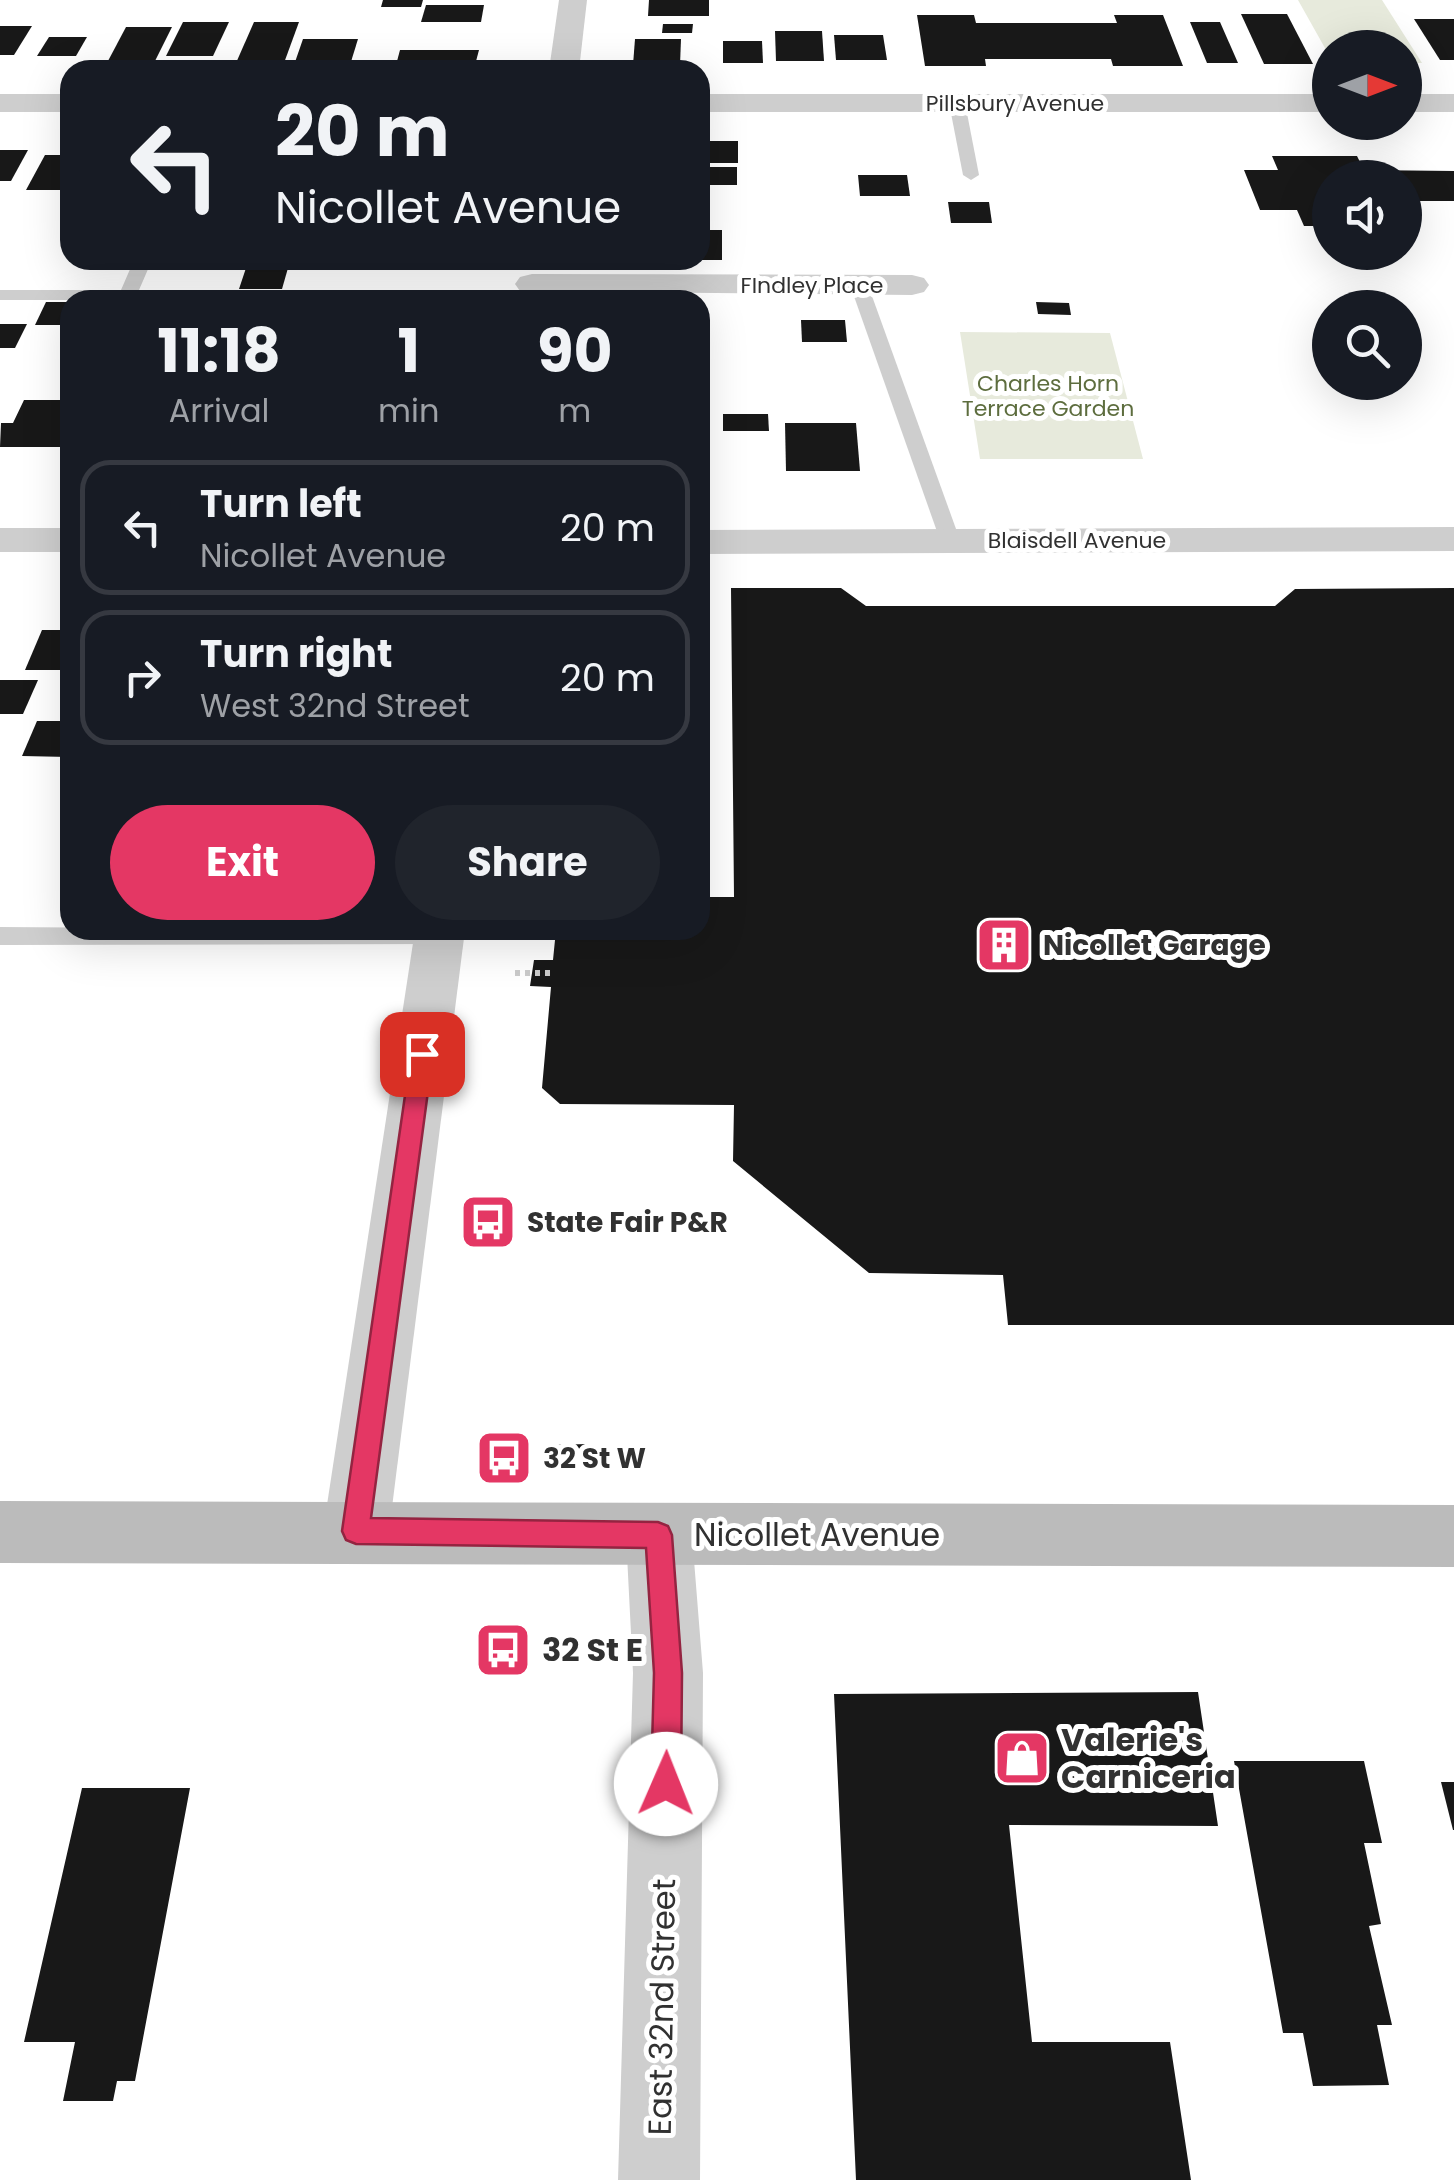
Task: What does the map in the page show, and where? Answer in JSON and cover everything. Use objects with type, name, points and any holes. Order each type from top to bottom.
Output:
[{"type":"main road","name":"Nicollet Avenue","points":[[0,1532],[1454,1536]]},
{"type":"street","points":[[565,60],[572,0]]},
{"type":"street","points":[[0,103],[60,103]]},
{"type":"street","name":"Pillsbury Avenue","points":[[710,103],[1312,103]]},
{"type":"street","points":[[1422,103],[1454,103]]},
{"type":"street","name":"FIndley Place","points":[[532,285],[912,285]]},
{"type":"street","points":[[0,540],[60,540]]},
{"type":"street","name":"Blaisdell Avenue","points":[[710,542],[1454,540]]},
{"type":"street","points":[[356,1531],[439,940]]},
{"type":"street","name":"East 32nd Street","points":[[658,1535],[668,1673],[659,2180]]},
{"type":"lane","points":[[957,103],[971,174]]},
{"type":"lane","points":[[330,290],[532,285]]},
{"type":"lane","points":[[860,285],[950,540]]},
{"type":"lane","points":[[0,295],[60,295]]},
{"type":"lane","points":[[0,936],[60,936]]},
{"type":"path","points":[[515,973],[552,973]]},
{"type":"green space","points":[[1298,0],[1382,0],[1401,30],[1315,30]]},
{"type":"green space","name":"Charles Horn Terrace Garden","points":[[960,332],[1110,333],[1143,459],[980,459]]},
{"type":"building","points":[[383,0],[423,0],[421,7],[381,7]]},
{"type":"building","points":[[649,0],[709,0],[709,16],[648,16]]},
{"type":"building","points":[[426,5],[484,5],[481,22],[421,22]]},
{"type":"building","points":[[1241,14],[1287,14],[1312,64],[1264,64]]},
{"type":"building","points":[[917,15],[974,15],[976,23],[1117,23],[1114,15],[1163,15],[1183,66],[1113,66],[1111,59],[985,59],[986,66],[925,66]]},
{"type":"building","points":[[1414,19],[1454,19],[1454,60],[1440,60]]},
{"type":"building","points":[[183,22],[229,22],[213,56],[166,56]]},
{"type":"building","points":[[254,22],[299,22],[285,60],[237,60]]},
{"type":"building","points":[[1190,22],[1220,22],[1238,63],[1207,63]]},
{"type":"building","points":[[663,24],[693,24],[692,33],[662,33]]},
{"type":"building","points":[[0,26],[32,26],[14,55],[0,55]]},
{"type":"building","points":[[126,27],[172,27],[156,60],[109,60]]},
{"type":"building","points":[[775,31],[822,31],[824,61],[776,61]]},
{"type":"building","points":[[834,35],[883,35],[887,60],[836,60]]},
{"type":"building","points":[[49,37],[87,37],[76,56],[37,56]]},
{"type":"building","points":[[303,39],[358,39],[352,60],[296,60]]},
{"type":"building","points":[[635,39],[681,39],[680,60],[633,60]]},
{"type":"building","points":[[723,41],[762,41],[763,63],[723,63]]},
{"type":"building","points":[[400,50],[479,50],[476,60],[397,60]]},
{"type":"building","points":[[710,141],[738,141],[738,163],[710,163]]},
{"type":"building","points":[[0,150],[28,150],[11,181],[0,181]]},
{"type":"building","points":[[45,155],[60,155],[60,190],[26,190]]},
{"type":"building","points":[[1272,156],[1357,156],[1359,160],[1312,160],[1312,226],[1304,226],[1297,210],[1260,210],[1244,170],[1278,170]]},
{"type":"building","points":[[710,167],[737,167],[737,185],[710,185]]},
{"type":"building","points":[[1422,171],[1454,171],[1454,201],[1422,201]]},
{"type":"building","points":[[858,175],[907,175],[910,196],[860,196]]},
{"type":"building","points":[[948,202],[989,202],[992,223],[951,223]]},
{"type":"building","points":[[710,230],[722,230],[722,260],[710,260]]},
{"type":"building","points":[[245,270],[287,270],[282,289],[239,289]]},
{"type":"building","points":[[46,302],[60,302],[60,325],[35,325]]},
{"type":"building","points":[[1036,302],[1069,303],[1071,315],[1038,314]]},
{"type":"building","points":[[801,320],[845,320],[847,342],[802,342]]},
{"type":"building","points":[[0,324],[27,324],[15,348],[0,348]]},
{"type":"building","points":[[24,400],[60,400],[60,447],[0,447],[1,423],[13,423]]},
{"type":"building","points":[[723,414],[768,414],[769,431],[723,431]]},
{"type":"building","points":[[785,423],[856,423],[860,471],[786,471]]},
{"type":"building","name":"Nicollet Garage","points":[[731,588],[841,588],[866,606],[1275,606],[1295,589],[1454,588],[1454,1325],[1008,1325],[1003,1275],[869,1273],[733,1161],[734,1105],[560,1104],[542,1088],[551,987],[530,986],[534,960],[553,960],[555,940],[710,940],[710,897],[734,897]]},
{"type":"building","points":[[42,630],[60,630],[60,670],[25,670]]},
{"type":"building","points":[[0,680],[38,680],[23,714],[0,714]]},
{"type":"building","points":[[37,721],[60,721],[60,757],[22,756]]},
{"type":"building","points":[[589,1444],[589,1455],[546,1455],[546,1445]]},
{"type":"building","points":[[1198,1692],[1218,1826],[1009,1825],[1032,2042],[1170,2042],[1191,2180],[856,2180],[834,1694]]},
{"type":"building","points":[[1234,1761],[1364,1761],[1382,1843],[1364,1843],[1381,1924],[1369,1926],[1392,2025],[1377,2025],[1389,2085],[1313,2086],[1303,2033],[1283,2033]]},
{"type":"building","points":[[1441,1782],[1454,1782],[1454,1830],[1453,1830]]},
{"type":"building","points":[[82,1788],[190,1788],[135,2081],[117,2081],[113,2101],[63,2101],[75,2042],[24,2042]]},
{"type":"place","name":"Nicollet Garage","points":[[1004,945]]},
{"type":"place","name":"State Fair P&R","points":[[488,1222]]},
{"type":"place","name":"32 St W","points":[[504,1458]]},
{"type":"place","name":"32 St E","points":[[503,1650]]},
{"type":"place","name":"Valerie's Carniceria","points":[[1022,1758]]},
{"type":"route","points":[[422,1054],[356,1531],[658,1535],[668,1673],[666,1784]]}]
